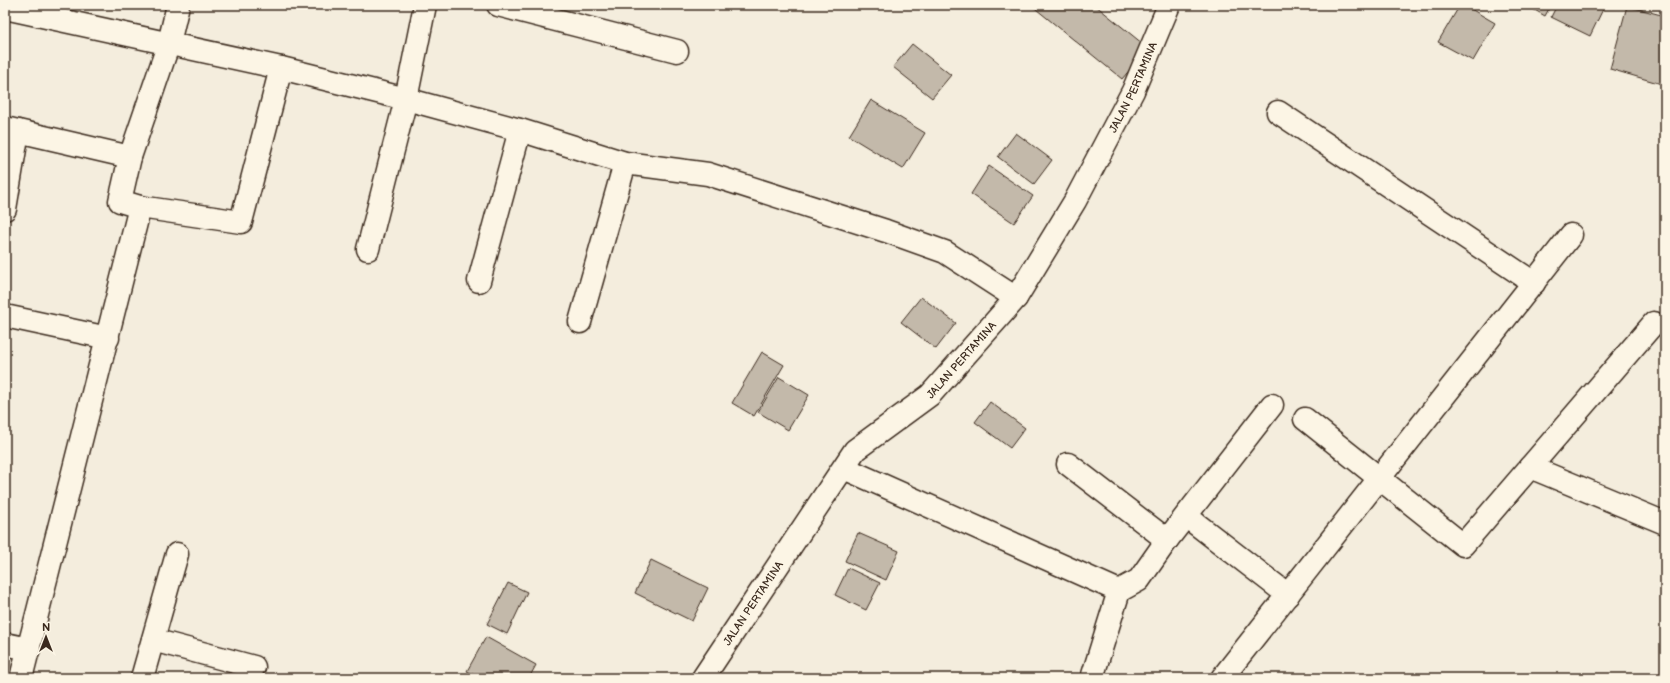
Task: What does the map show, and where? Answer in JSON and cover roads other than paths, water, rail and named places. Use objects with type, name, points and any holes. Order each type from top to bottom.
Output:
[{"type":"street","points":[[178,5],[169,43],[130,157],[120,201],[140,207],[241,222],[281,68]]},
{"type":"street","points":[[368,249],[406,99],[425,5]]},
{"type":"street","points":[[498,5],[677,51]]},
{"type":"street","name":"JALAN PERTAMINA","points":[[703,678],[855,450],[930,395],[1016,298],[1075,201],[1133,92],[1169,5]]},
{"type":"street","points":[[5,8],[281,68],[406,99],[520,130],[625,163],[708,174],[886,231],[945,252],[1016,298]]},
{"type":"street","points":[[1278,112],[1534,282]]},
{"type":"street","points":[[5,209],[12,130],[130,157]]},
{"type":"street","points":[[479,281],[520,130]]},
{"type":"street","points":[[580,322],[625,163]]},
{"type":"street","points":[[21,678],[140,207]]},
{"type":"street","points":[[1222,678],[1571,235]]},
{"type":"street","points":[[5,316],[108,338]]},
{"type":"street","points":[[1305,418],[1463,545],[1654,323]]},
{"type":"street","points":[[1092,678],[1119,591],[1139,580],[1167,540],[1272,405]]},
{"type":"street","points":[[1068,464],[1167,540]]},
{"type":"street","points":[[1530,467],[1665,523]]},
{"type":"street","points":[[844,468],[1119,591]]},
{"type":"street","points":[[1186,516],[1288,595]]},
{"type":"street","points":[[142,678],[177,554]]},
{"type":"street","points":[[153,640],[254,667]]},
{"type":"street","points":[[5,644],[29,650]]}]
